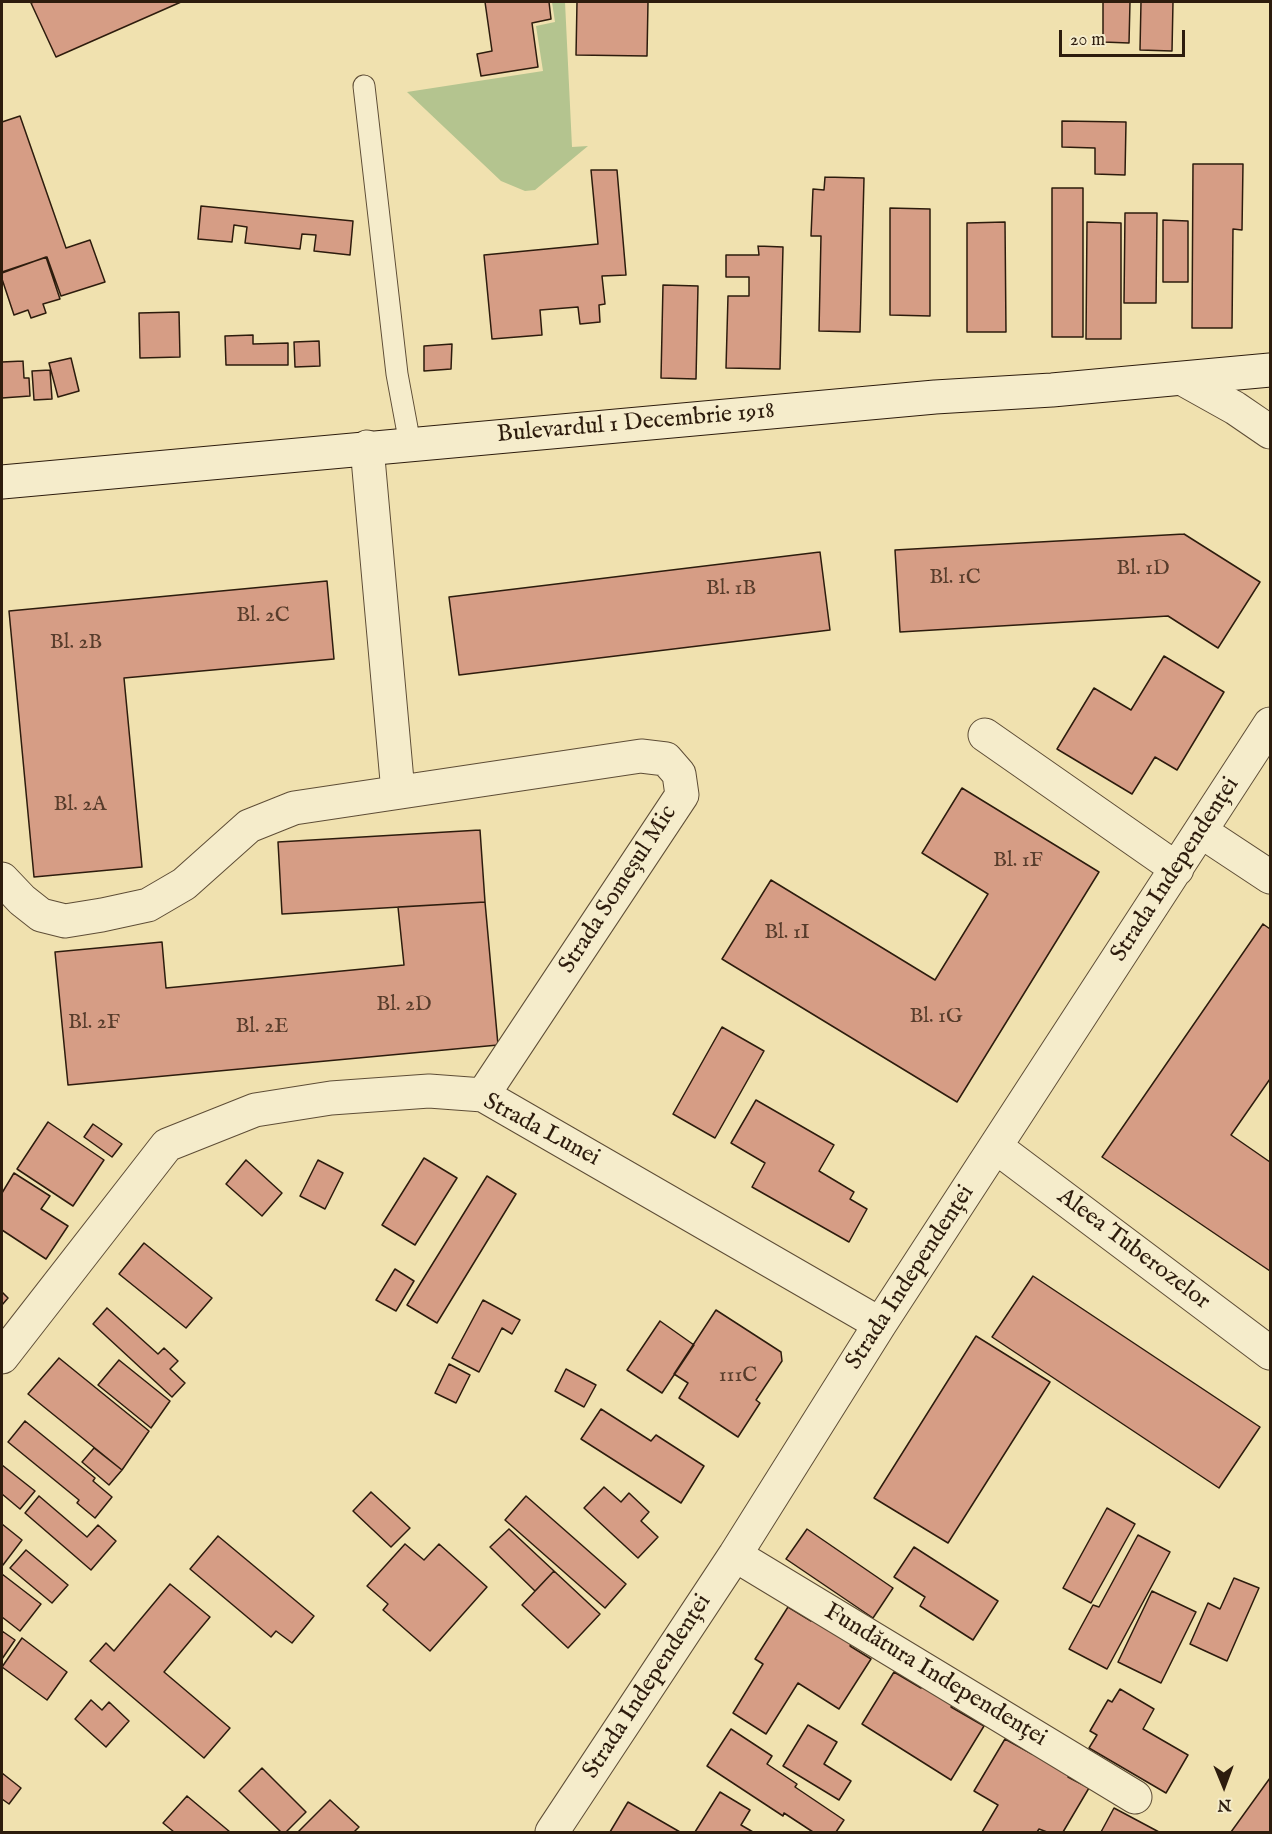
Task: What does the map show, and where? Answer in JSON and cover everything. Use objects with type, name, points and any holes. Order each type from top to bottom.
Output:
[{"type":"street","name":"Bulevardul 1 Decembrie 1918","points":[[2,482],[367,447],[1270,370]]},
{"type":"street","points":[[1183,379],[1235,408],[1270,432]]},
{"type":"street","points":[[367,447],[398,792]]},
{"type":"street","name":"Strada Independenței","points":[[552,1833],[735,1555],[880,1324],[1202,832],[1270,724]]},
{"type":"street","points":[[985,735],[1178,868]]},
{"type":"street","name":"Strada Someșul Mic","points":[[2,879],[22,900],[41,915],[65,921],[102,915],[148,905],[184,884],[249,826],[294,808],[641,756],[666,759],[679,774],[682,795],[483,1095]]},
{"type":"street","points":[[1202,832],[1270,877]]},
{"type":"street","name":"Strada Lunei","points":[[2,1357],[167,1145],[255,1110],[331,1098],[429,1091],[483,1095],[880,1324]]},
{"type":"street","name":"Aleea Tuberozelor","points":[[996,1147],[1270,1353]]},
{"type":"street","name":"Fundătura Independenței","points":[[735,1555],[1135,1797]]},
{"type":"lane","points":[[364,86],[398,374],[410,444]]},
{"type":"green space","points":[[552,2],[565,2],[572,147],[588,146],[535,190],[525,191],[501,181],[407,92],[543,71],[536,26],[555,22]]},
{"type":"building","points":[[181,2],[56,57],[31,3]]},
{"type":"building","points":[[485,2],[549,2],[551,19],[532,23],[538,67],[481,76],[477,54],[492,51]]},
{"type":"building","points":[[577,2],[648,2],[647,56],[576,55]]},
{"type":"building","points":[[1103,2],[1130,2],[1129,43],[1103,42]]},
{"type":"building","points":[[1141,2],[1173,2],[1172,51],[1140,50]]},
{"type":"building","points":[[20,116],[66,248],[90,240],[105,282],[61,296],[47,257],[2,272],[2,122]]},
{"type":"building","points":[[1062,121],[1126,122],[1125,175],[1095,174],[1095,148],[1062,147]]},
{"type":"building","points":[[1193,164],[1243,164],[1242,230],[1233,229],[1232,328],[1192,328]]},
{"type":"building","points":[[591,170],[617,170],[626,275],[602,276],[605,304],[599,305],[600,322],[580,324],[578,307],[540,310],[542,335],[492,339],[484,255],[598,244]]},
{"type":"building","points":[[825,177],[864,178],[860,332],[819,331],[821,236],[811,236],[813,189],[824,190]]},
{"type":"building","points":[[1052,188],[1083,188],[1083,337],[1052,337]]},
{"type":"building","points":[[201,206],[353,221],[350,255],[314,251],[316,235],[302,234],[300,249],[245,243],[247,227],[234,225],[232,242],[198,239]]},
{"type":"building","points":[[890,208],[930,209],[930,316],[890,315]]},
{"type":"building","points":[[1125,213],[1157,213],[1156,303],[1124,303]]},
{"type":"building","points":[[1163,220],[1188,221],[1188,282],[1163,282]]},
{"type":"building","points":[[1005,222],[1006,332],[967,332],[967,223]]},
{"type":"building","points":[[1087,222],[1121,223],[1121,339],[1086,339]]},
{"type":"building","points":[[758,246],[783,247],[780,369],[726,368],[728,296],[749,296],[749,277],[726,277],[726,255],[759,255]]},
{"type":"building","points":[[46,257],[60,299],[43,304],[46,313],[31,318],[28,310],[14,315],[2,273]]},
{"type":"building","points":[[663,285],[698,286],[696,379],[661,378]]},
{"type":"building","points":[[179,312],[180,357],[140,358],[139,313]]},
{"type":"building","points":[[253,335],[253,344],[288,343],[288,365],[226,365],[225,336]]},
{"type":"building","points":[[319,341],[320,366],[295,367],[294,342]]},
{"type":"building","points":[[452,344],[451,369],[424,371],[424,346]]},
{"type":"building","points":[[71,358],[79,391],[58,397],[49,363]]},
{"type":"building","points":[[23,361],[24,378],[29,378],[30,396],[2,398],[2,362]]},
{"type":"building","points":[[50,370],[52,399],[34,400],[32,371]]},
{"type":"building","points":[[1184,534],[1260,582],[1218,648],[1168,616],[900,632],[895,550]]},
{"type":"building","points":[[820,552],[830,630],[459,675],[449,597]]},
{"type":"building","points":[[327,581],[334,659],[124,678],[142,867],[34,877],[9,611]]},
{"type":"building","points":[[1164,656],[1224,692],[1177,770],[1155,757],[1132,794],[1057,749],[1094,688],[1131,710]]},
{"type":"building","points":[[962,788],[1099,872],[957,1102],[722,959],[771,880],[935,980],[988,894],[922,853]]},
{"type":"building","points":[[480,830],[485,902],[282,914],[278,842]]},
{"type":"building","points":[[485,902],[498,1045],[68,1085],[55,952],[162,942],[166,988],[404,965],[398,907]]},
{"type":"building","points":[[1263,924],[1270,929],[1270,1079],[1231,1135],[1270,1162],[1270,1271],[1102,1157]]},
{"type":"building","points":[[722,1027],[764,1051],[715,1138],[673,1114]]},
{"type":"building","points":[[756,1100],[834,1145],[819,1171],[854,1192],[850,1199],[867,1209],[849,1242],[752,1187],[765,1163],[731,1143]]},
{"type":"building","points":[[48,1122],[104,1160],[73,1206],[17,1169]]},
{"type":"building","points":[[93,1124],[122,1144],[112,1157],[84,1137]]},
{"type":"building","points":[[424,1158],[457,1178],[415,1245],[382,1225]]},
{"type":"building","points":[[246,1160],[282,1193],[262,1216],[226,1184]]},
{"type":"building","points":[[318,1160],[343,1173],[325,1209],[300,1196]]},
{"type":"building","points":[[14,1173],[50,1196],[41,1209],[68,1226],[46,1259],[2,1230],[2,1193]]},
{"type":"building","points":[[487,1176],[516,1194],[437,1323],[407,1305]]},
{"type":"building","points":[[144,1243],[212,1298],[186,1328],[119,1274]]},
{"type":"building","points":[[395,1269],[414,1281],[396,1311],[376,1300]]},
{"type":"building","points":[[1033,1276],[1260,1427],[1219,1488],[992,1337]]},
{"type":"building","points":[[2,1292],[8,1298],[2,1305]]},
{"type":"building","points":[[483,1300],[520,1320],[512,1334],[502,1328],[479,1372],[452,1358]]},
{"type":"building","points":[[107,1308],[158,1354],[164,1348],[178,1361],[170,1369],[185,1383],[172,1397],[93,1324]]},
{"type":"building","points":[[716,1310],[781,1352],[782,1361],[756,1400],[760,1403],[738,1437],[679,1398],[688,1383],[674,1374]]},
{"type":"building","points":[[660,1321],[694,1345],[662,1393],[627,1370]]},
{"type":"building","points":[[976,1336],[1050,1382],[948,1543],[874,1498]]},
{"type":"building","points":[[59,1358],[149,1431],[122,1470],[28,1394]]},
{"type":"building","points":[[119,1360],[170,1401],[151,1428],[98,1385]]},
{"type":"building","points":[[449,1364],[470,1375],[456,1403],[435,1393]]},
{"type":"building","points":[[566,1369],[596,1385],[584,1407],[555,1391]]},
{"type":"building","points":[[601,1409],[651,1441],[656,1435],[704,1466],[681,1503],[581,1439]]},
{"type":"building","points":[[25,1421],[95,1478],[93,1481],[112,1497],[95,1518],[77,1503],[79,1500],[8,1442]]},
{"type":"building","points":[[94,1448],[122,1470],[109,1485],[82,1462]]},
{"type":"building","points":[[2,1465],[35,1491],[20,1509],[2,1494]]},
{"type":"building","points":[[604,1487],[621,1502],[629,1493],[649,1512],[641,1521],[658,1537],[638,1558],[584,1508]]},
{"type":"building","points":[[371,1492],[410,1528],[391,1547],[353,1511]]},
{"type":"building","points":[[39,1496],[87,1537],[98,1525],[116,1541],[91,1570],[25,1513]]},
{"type":"building","points":[[526,1496],[626,1584],[605,1608],[505,1520]]},
{"type":"building","points":[[1107,1508],[1135,1524],[1091,1603],[1063,1588]]},
{"type":"building","points":[[2,1524],[22,1540],[3,1565],[2,1564]]},
{"type":"building","points":[[509,1529],[554,1571],[535,1591],[490,1547]]},
{"type":"building","points":[[807,1529],[893,1588],[873,1618],[786,1559]]},
{"type":"building","points":[[1138,1535],[1170,1552],[1107,1669],[1069,1649],[1093,1605],[1099,1607]]},
{"type":"building","points":[[218,1536],[314,1616],[292,1643],[276,1631],[271,1637],[190,1569]]},
{"type":"building","points":[[405,1544],[424,1560],[439,1544],[487,1587],[430,1651],[383,1610],[388,1604],[367,1586]]},
{"type":"building","points":[[914,1547],[998,1601],[973,1640],[920,1606],[925,1597],[894,1577]]},
{"type":"building","points":[[26,1550],[68,1585],[52,1603],[10,1568]]},
{"type":"building","points":[[554,1571],[600,1614],[568,1648],[522,1605]]},
{"type":"building","points":[[2,1574],[41,1604],[20,1631],[2,1617]]},
{"type":"building","points":[[1234,1578],[1259,1588],[1227,1661],[1190,1644],[1208,1603],[1220,1609]]},
{"type":"building","points":[[170,1584],[210,1617],[164,1672],[230,1728],[204,1758],[90,1661],[106,1643],[114,1651]]},
{"type":"building","points":[[1152,1591],[1196,1612],[1161,1683],[1118,1662]]},
{"type":"building","points":[[788,1607],[811,1621],[816,1612],[856,1637],[850,1646],[871,1659],[839,1709],[798,1683],[766,1734],[733,1713],[763,1664],[755,1659]]},
{"type":"building","points":[[2,1631],[15,1640],[2,1659]]},
{"type":"building","points":[[22,1638],[67,1672],[47,1700],[2,1667]]},
{"type":"building","points":[[894,1672],[921,1688],[926,1680],[956,1699],[951,1707],[984,1726],[951,1780],[862,1724]]},
{"type":"building","points":[[1120,1689],[1154,1709],[1143,1729],[1188,1755],[1166,1793],[1089,1748],[1097,1735],[1090,1731],[1108,1700],[1112,1702]]},
{"type":"building","points":[[91,1700],[102,1710],[109,1702],[129,1721],[106,1747],[75,1719]]},
{"type":"building","points":[[808,1725],[837,1742],[824,1764],[851,1781],[839,1800],[783,1766]]},
{"type":"building","points":[[731,1729],[772,1756],[767,1764],[797,1784],[795,1787],[844,1820],[836,1832],[813,1832],[784,1813],[783,1816],[707,1766]]},
{"type":"building","points":[[1005,1739],[1032,1754],[1038,1744],[1075,1766],[1068,1777],[1089,1788],[1063,1832],[1047,1832],[1039,1829],[1037,1832],[982,1832],[998,1805],[974,1791]]},
{"type":"building","points":[[262,1768],[306,1812],[286,1832],[281,1832],[239,1791]]},
{"type":"building","points":[[2,1773],[21,1788],[9,1804],[2,1799]]},
{"type":"building","points":[[1270,1778],[1270,1832],[1231,1832]]},
{"type":"building","points":[[720,1792],[750,1810],[741,1825],[753,1832],[695,1832]]},
{"type":"building","points":[[187,1796],[230,1832],[174,1832],[163,1823]]},
{"type":"building","points":[[330,1800],[359,1827],[354,1832],[298,1832]]},
{"type":"building","points":[[628,1802],[680,1832],[610,1832]]},
{"type":"building","points":[[1114,1808],[1159,1832],[1101,1832]]}]
